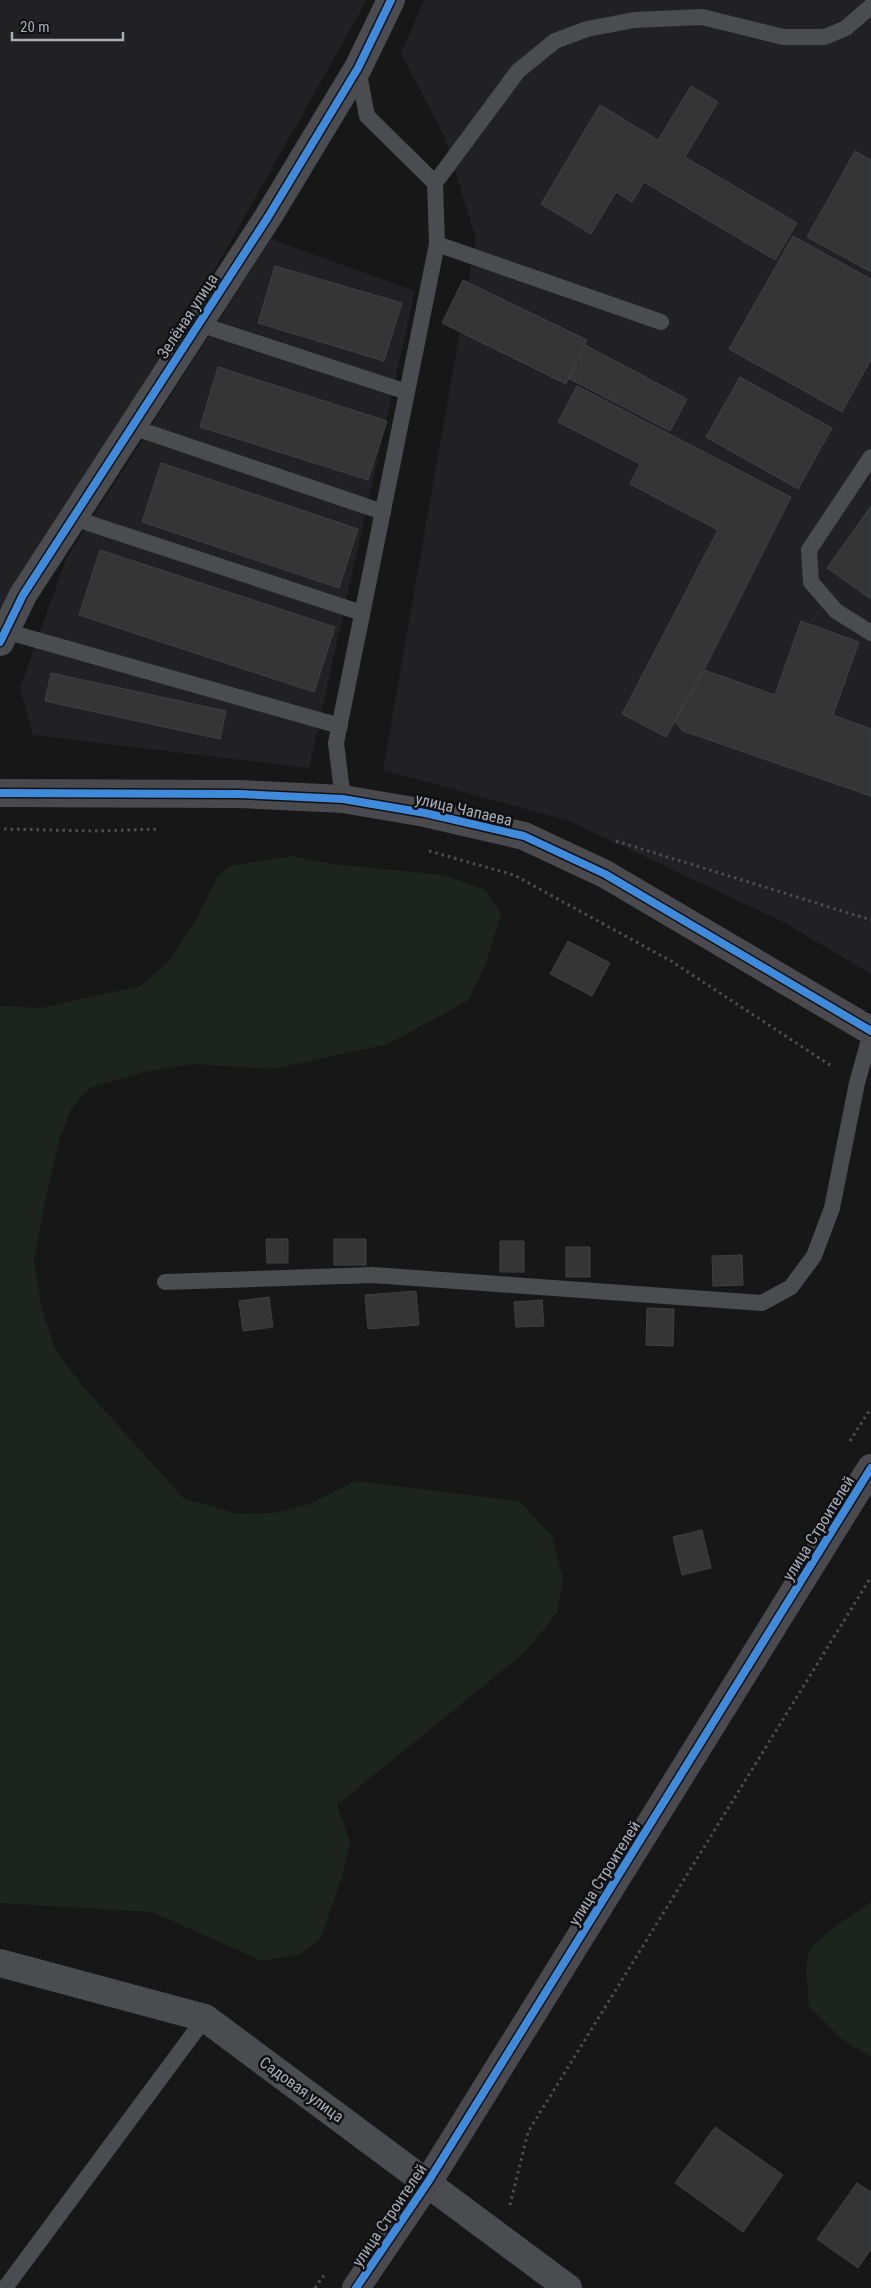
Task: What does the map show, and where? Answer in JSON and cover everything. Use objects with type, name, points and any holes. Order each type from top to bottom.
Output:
[{"type":"street","name":"Зелёная улица","points":[[3,637],[22,595],[268,217],[358,68],[391,0]]},
{"type":"street","name":"улица Чапаева","points":[[0,793],[238,794],[343,799],[425,813],[524,836],[605,874],[871,1032]]},
{"type":"street","name":"улица Строителей","points":[[356,2288],[428,2182],[871,1468]]},
{"type":"street","name":"Садовая улица","points":[[0,1963],[204,2018],[428,2182],[568,2288]]},
{"type":"lane","points":[[343,799],[336,743],[437,244],[435,183],[518,72],[554,42],[587,29],[634,20],[702,17],[783,37],[825,38],[846,28],[871,6]]},
{"type":"lane","points":[[358,68],[367,116],[435,183]]},
{"type":"lane","points":[[437,244],[661,322]]},
{"type":"lane","points":[[199,324],[407,392]]},
{"type":"lane","points":[[132,427],[383,512]]},
{"type":"lane","points":[[871,456],[809,550],[811,582],[836,611],[871,633]]},
{"type":"lane","points":[[73,518],[362,613]]},
{"type":"lane","points":[[3,637],[340,726]]},
{"type":"lane","points":[[165,1282],[373,1275],[762,1303],[791,1287],[814,1256],[832,1208],[858,1083],[871,1032]]},
{"type":"lane","points":[[5,2288],[204,2018]]},
{"type":"path","points":[[0,829],[162,830]]},
{"type":"path","points":[[428,850],[514,875],[671,961],[858,1083]]},
{"type":"path","points":[[502,2239],[528,2132],[871,1578]]},
{"type":"shaded area","points":[[0,0],[367,0],[146,391],[0,610]]},
{"type":"shaded area","points":[[424,0],[871,0],[871,974],[781,921],[569,821],[383,770],[476,239],[444,136],[401,54]]},
{"type":"shaded area","points":[[271,239],[415,291],[309,768],[33,735],[20,688],[66,559]]},
{"type":"shaded area","points":[[292,856],[332,864],[444,875],[485,890],[501,914],[486,963],[467,1001],[388,1044],[273,1069],[193,1064],[144,1072],[89,1088],[70,1111],[59,1141],[46,1196],[34,1261],[41,1305],[55,1349],[80,1383],[183,1498],[238,1514],[275,1513],[310,1504],[356,1481],[519,1501],[552,1536],[563,1579],[557,1613],[525,1652],[337,1805],[350,1842],[342,1876],[323,1932],[319,1940],[300,1954],[262,1961],[152,1912],[0,1903],[0,1006],[41,1008],[140,986],[169,961],[199,915],[218,876],[230,866]]},
{"type":"shaded area","points":[[871,1902],[871,2057],[843,2040],[809,2006],[807,1961],[808,1955],[818,1941]]},
{"type":"building","points":[[691,86],[718,102],[685,157],[797,223],[775,260],[644,182],[632,202],[616,192],[591,234],[541,204],[600,105],[658,140]]},
{"type":"building","points":[[855,151],[871,160],[871,272],[807,237]]},
{"type":"building","points":[[793,236],[871,279],[871,359],[842,412],[729,349]]},
{"type":"building","points":[[275,266],[402,303],[384,361],[258,323]]},
{"type":"building","points":[[463,280],[587,340],[566,384],[442,323]]},
{"type":"building","points":[[585,345],[687,399],[670,431],[568,378]]},
{"type":"building","points":[[218,367],[387,421],[368,480],[200,427]]},
{"type":"building","points":[[740,377],[832,428],[798,489],[706,437]]},
{"type":"building","points":[[577,386],[791,497],[704,670],[666,737],[622,714],[718,530],[630,484],[640,464],[558,422]]},
{"type":"building","points":[[161,463],[358,529],[339,588],[142,522]]},
{"type":"building","points":[[871,506],[871,599],[827,568]]},
{"type":"building","points":[[100,550],[335,627],[314,692],[79,615]]},
{"type":"building","points":[[801,621],[859,642],[833,715],[871,729],[871,796],[683,731],[674,721],[704,670],[775,695]]},
{"type":"building","points":[[51,673],[226,711],[220,739],[45,701]]},
{"type":"building","points":[[568,941],[610,963],[592,996],[550,974]]},
{"type":"building","points":[[266,1239],[288,1239],[288,1263],[267,1263]]},
{"type":"building","points":[[334,1239],[366,1239],[366,1265],[334,1265]]},
{"type":"building","points":[[500,1241],[524,1241],[524,1272],[500,1272]]},
{"type":"building","points":[[566,1247],[590,1247],[590,1277],[566,1277]]},
{"type":"building","points":[[742,1255],[743,1285],[713,1286],[712,1256]]},
{"type":"building","points":[[416,1291],[419,1325],[368,1329],[365,1295]]},
{"type":"building","points":[[269,1297],[273,1327],[243,1331],[239,1301]]},
{"type":"building","points":[[542,1300],[544,1326],[516,1327],[514,1302]]},
{"type":"building","points":[[647,1308],[674,1309],[673,1346],[646,1345]]},
{"type":"building","points":[[702,1530],[711,1568],[682,1575],[673,1537]]},
{"type":"building","points":[[715,2127],[783,2175],[743,2232],[675,2183]]},
{"type":"building","points":[[857,2183],[871,2192],[871,2249],[858,2268],[817,2239]]},
{"type":"cycle path","points":[[0,642],[23,595],[268,217],[358,68],[391,0]]},
{"type":"cycle path","points":[[0,793],[239,794],[343,799],[425,813],[524,836],[605,874],[871,1031]]},
{"type":"cycle path","points":[[356,2288],[428,2182],[871,1468]]}]
